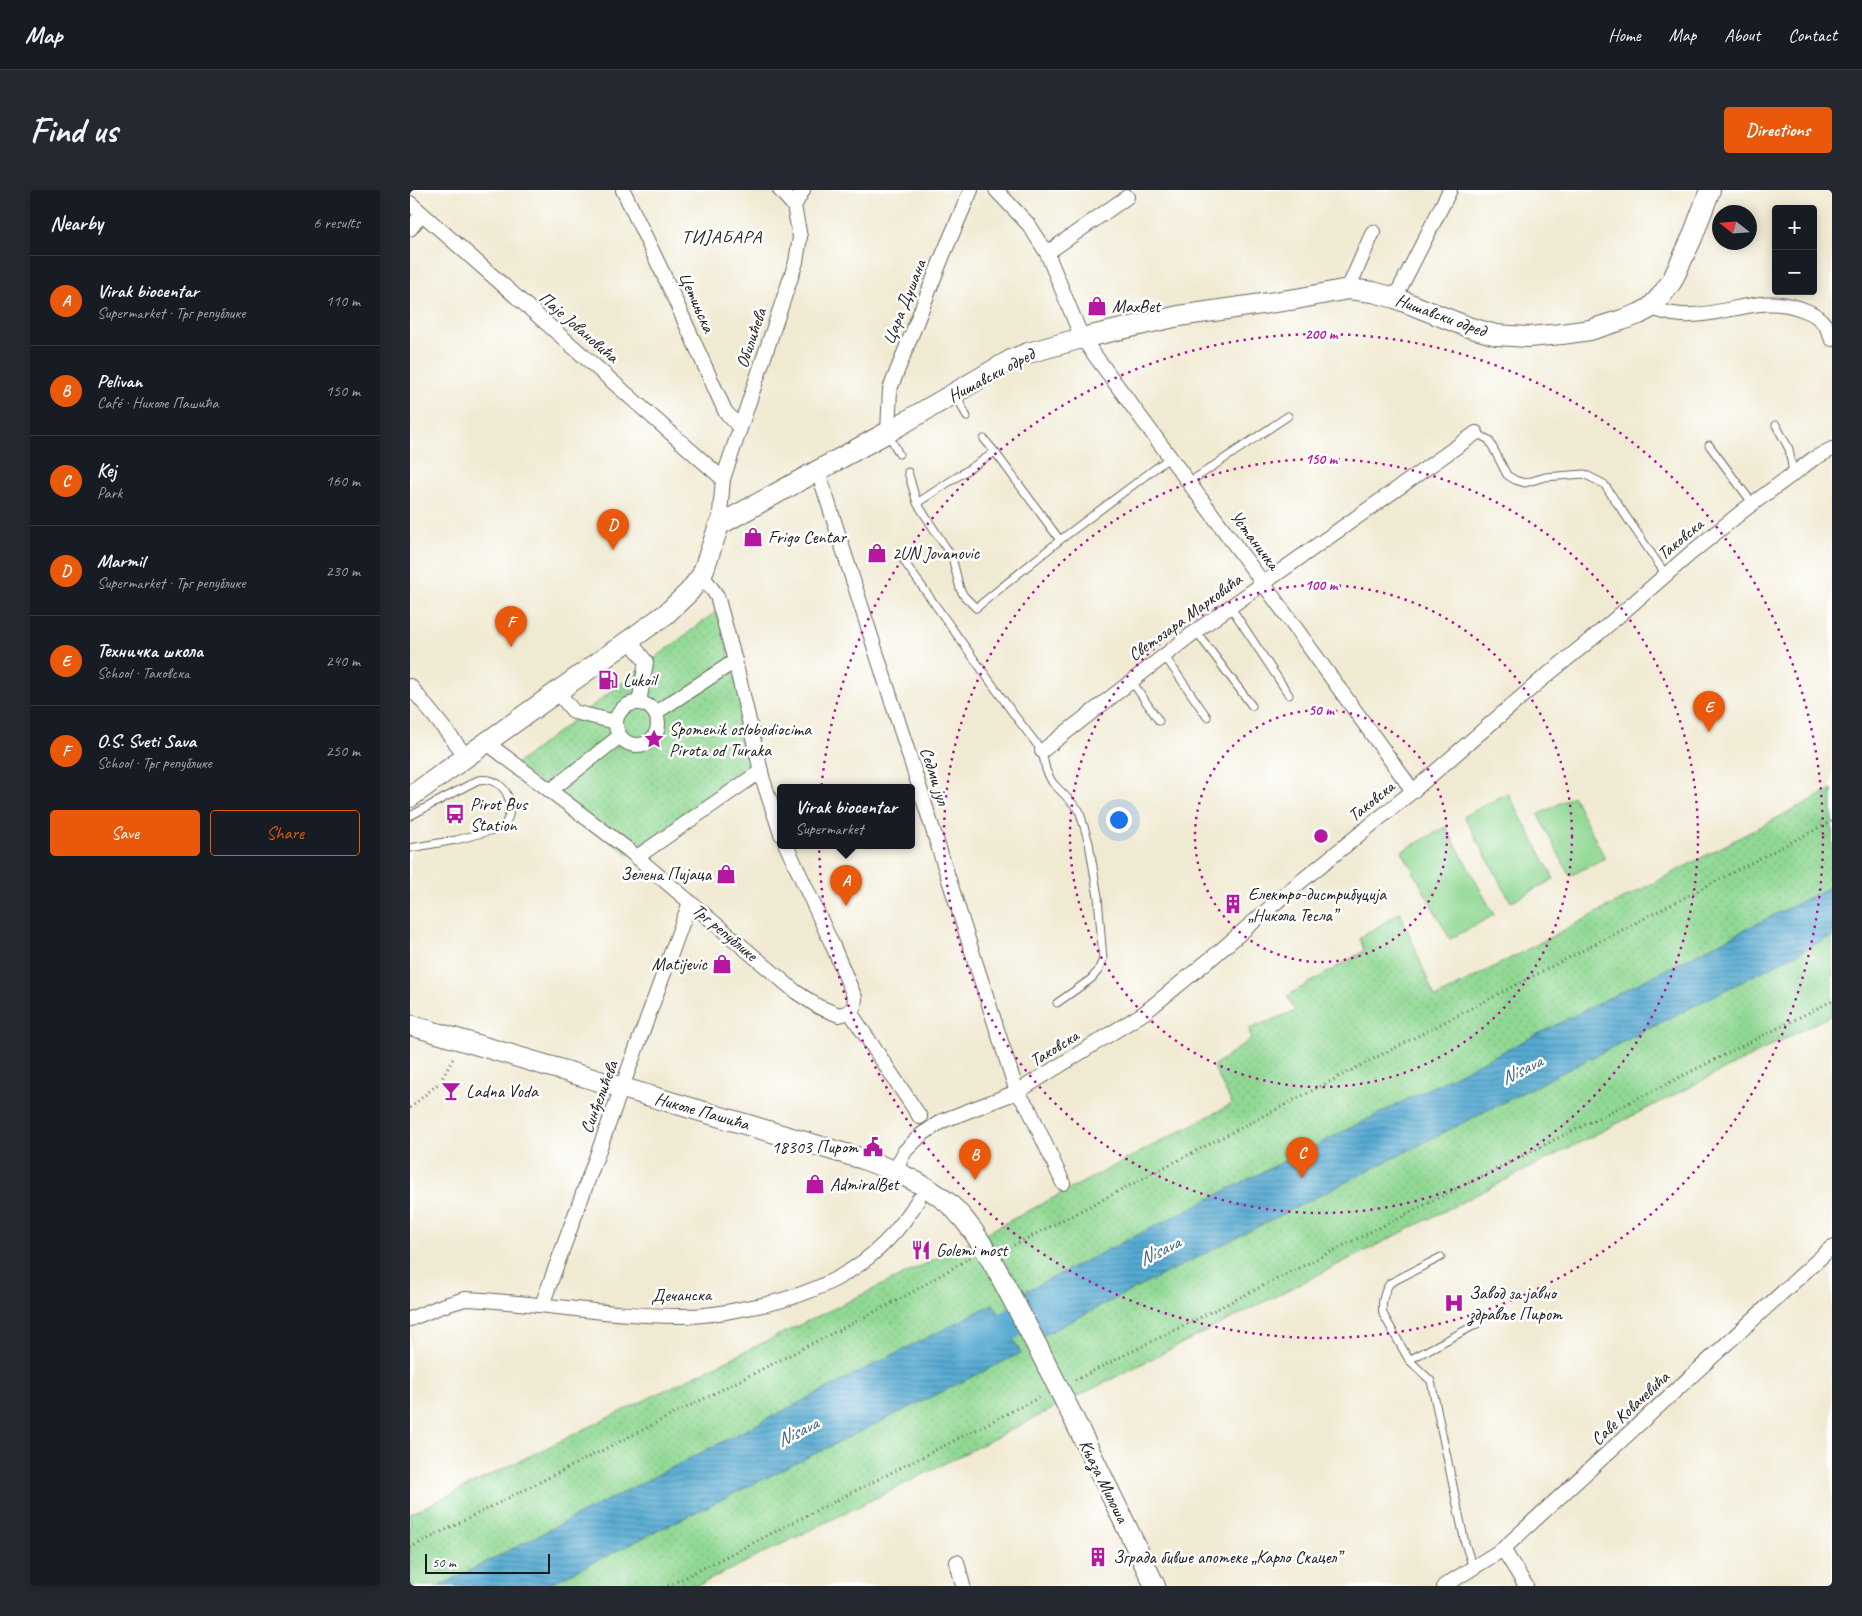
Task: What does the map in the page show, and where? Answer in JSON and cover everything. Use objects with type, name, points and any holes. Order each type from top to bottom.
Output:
[{"type":"street","name":"Цетињска","points":[[623,190],[725,410],[740,428]]},
{"type":"street","points":[[780,190],[794,206],[803,190]]},
{"type":"street","name":"Цара Душана","points":[[888,432],[890,389],[971,190]]},
{"type":"street","name":"Устаничка","points":[[996,190],[1029,225],[1047,253],[1082,338],[1263,583],[1413,791]]},
{"type":"street","points":[[1395,298],[1450,190]]},
{"type":"street","name":"Нишавски одред","points":[[719,526],[888,432],[1011,360],[1028,353],[1082,338],[1179,316],[1296,299],[1348,288],[1395,298],[1468,327],[1496,335],[1528,337],[1590,330],[1639,314],[1650,308],[1672,282],[1692,238],[1710,190]]},
{"type":"street","points":[[1047,253],[1127,196]]},
{"type":"street","name":"Паје Јовановића","points":[[410,203],[724,480]]},
{"type":"street","name":"Обилићева","points":[[724,480],[796,262],[800,237],[794,206]]},
{"type":"street","points":[[410,229],[422,214]]},
{"type":"street","points":[[1348,288],[1373,232]]},
{"type":"street","points":[[1650,308],[1673,314],[1691,315],[1717,313],[1766,302],[1784,304],[1814,314],[1825,325],[1832,339]]},
{"type":"street","name":"Светозара Марковића","points":[[1042,750],[1230,606],[1476,433]]},
{"type":"street","name":"Таковска","points":[[896,1171],[905,1151],[921,1135],[942,1121],[1017,1092],[1144,1013],[1294,887],[1413,791],[1666,575],[1753,504],[1813,459],[1832,449]]},
{"type":"street","name":"Седми јул","points":[[818,471],[1017,1092],[1028,1109],[1063,1183]]},
{"type":"street","points":[[410,797],[630,641],[666,614],[689,592],[702,575],[719,526],[724,480]]},
{"type":"street","points":[[702,575],[717,596],[736,661],[761,771],[777,824]]},
{"type":"street","points":[[630,641],[646,662],[639,703]]},
{"type":"street","points":[[655,713],[736,661]]},
{"type":"street","points":[[410,686],[467,757]]},
{"type":"street","points":[[557,691],[574,712],[616,722]]},
{"type":"street","points":[[633,703],[639,703],[651,708],[655,713],[657,728],[650,740],[636,745],[629,743],[620,736],[616,728],[616,722],[621,710],[633,703]]},
{"type":"street","points":[[550,791],[620,736]]},
{"type":"street","name":"Трг републике","points":[[488,743],[637,857],[796,992],[830,1013],[839,1015],[850,1012]]},
{"type":"street","points":[[637,857],[761,771]]},
{"type":"street","points":[[788,849],[855,998],[854,1006],[850,1012],[920,1117]]},
{"type":"street","name":"Синђелићева","points":[[542,1305],[690,902]]},
{"type":"street","name":"Николе Пашића","points":[[410,1025],[807,1142],[896,1171],[948,1203],[960,1215],[989,1252]]},
{"type":"street","name":"Дечанска","points":[[410,1319],[442,1306],[466,1300],[685,1316],[773,1304],[796,1297],[859,1265],[879,1250],[905,1222],[918,1200]]},
{"type":"street","name":"Саве Ковачевића","points":[[1444,1586],[1503,1549],[1832,1247]]},
{"type":"street","name":"Књаза Милоша","points":[[989,1252],[1059,1382],[1155,1586]]},
{"type":"street","points":[[1503,1549],[1526,1586]]},
{"type":"street","points":[[958,1562],[963,1586]]},
{"type":"lane","points":[[956,393],[967,416]]},
{"type":"lane","points":[[1188,483],[1288,416]]},
{"type":"lane","points":[[1776,425],[1790,450],[1793,474]]},
{"type":"lane","points":[[888,432],[899,454]]},
{"type":"lane","points":[[1476,433],[1489,440],[1507,475],[1515,480],[1525,483],[1544,477],[1584,474],[1604,484],[1666,575]]},
{"type":"lane","points":[[984,439],[1060,540]]},
{"type":"lane","points":[[1709,445],[1753,504]]},
{"type":"lane","points":[[917,502],[995,452]]},
{"type":"lane","points":[[908,472],[917,502],[952,556],[960,589],[976,608],[1060,540],[1169,458]]},
{"type":"lane","points":[[903,560],[1014,716],[1042,750],[1046,770],[1052,782],[1079,810],[1089,842],[1098,897],[1103,959],[1098,971],[1091,979],[1057,1003]]},
{"type":"lane","points":[[1230,606],[1289,695]]},
{"type":"lane","points":[[1196,631],[1252,706]]},
{"type":"lane","points":[[1164,655],[1207,717]]},
{"type":"lane","points":[[1131,680],[1159,721]]},
{"type":"lane","points":[[410,816],[478,780],[498,783],[503,786],[508,794],[509,813],[506,825],[502,828],[456,840],[410,848]]},
{"type":"lane","points":[[1441,1257],[1390,1283],[1382,1298],[1383,1314],[1408,1360],[1431,1381],[1465,1543],[1473,1569]]},
{"type":"lane","points":[[1408,1360],[1478,1323]]},
{"type":"path","points":[[410,1548],[989,1252],[1003,1250],[1011,1246],[1832,821]]},
{"type":"path","points":[[668,1586],[1059,1382],[1832,1001]]},
{"type":"path","points":[[410,1108],[440,1082],[463,1041]]},
{"type":"green space","points":[[718,610],[757,769],[628,854],[516,764]]},
{"type":"green space","points":[[1832,789],[1832,1015],[906,1483],[697,1586],[410,1586],[410,1514],[952,1251],[1232,1104],[1213,1066],[1251,1039],[1249,1029],[1295,1011],[1287,996],[1364,951],[1360,938],[1400,912],[1435,998]]},
{"type":"green space","points":[[1508,793],[1554,879],[1511,902],[1464,816]]},
{"type":"green space","points":[[1573,796],[1605,858],[1570,876],[1538,815]]},
{"type":"green space","points":[[1446,827],[1494,915],[1450,939],[1402,851]]},
{"type":"water","points":[[1832,886],[1832,936],[1034,1340],[1012,1298]]},
{"type":"water","points":[[993,1304],[1021,1353],[545,1586],[439,1586]]},
{"type":"waterway","name":"Nisava","points":[[969,1345],[1051,1304]]},
{"type":"place","name":"MaxBet","points":[[1097,306]]},
{"type":"place","name":"Frigo Centar","points":[[753,537]]},
{"type":"place","name":"Marmil","points":[[613,550]]},
{"type":"place","name":"2UN Jovanovic","points":[[877,553]]},
{"type":"place","name":"O.S. Sveti Sava","points":[[511,647]]},
{"type":"place","name":"Lukoil","points":[[608,680]]},
{"type":"place","name":"Техничка школа","points":[[1709,732]]},
{"type":"place","name":"Spomenik oslobodiocima Pirota od Turaka","points":[[654,739]]},
{"type":"place","name":"Pirot Bus Station","points":[[455,814]]},
{"type":"place","name":"Зелена Пијаца","points":[[726,874]]},
{"type":"place","name":"Електро-дистрибуција „Никола Тесла”","points":[[1233,904]]},
{"type":"place","name":"Virak biocentar","points":[[846,906]]},
{"type":"place","name":"Matijevic","points":[[722,964]]},
{"type":"place","name":"Ladna Voda","points":[[451,1091]]},
{"type":"place","name":"18303 Пирот","points":[[873,1147]]},
{"type":"place","name":"Кеј","points":[[1302,1178]]},
{"type":"place","name":"Pelivan","points":[[975,1180]]},
{"type":"place","name":"AdmiralBet","points":[[815,1184]]},
{"type":"place","name":"Golemi most","points":[[921,1250]]},
{"type":"place","name":"Завод за јавно здравље Пирот","points":[[1454,1303]]},
{"type":"place","name":"Зграда бивше апотеке „Карло Скацел”","points":[[1098,1557]]},
{"type":"district","name":"ТИЈАБАРА","points":[[722,236]]}]
